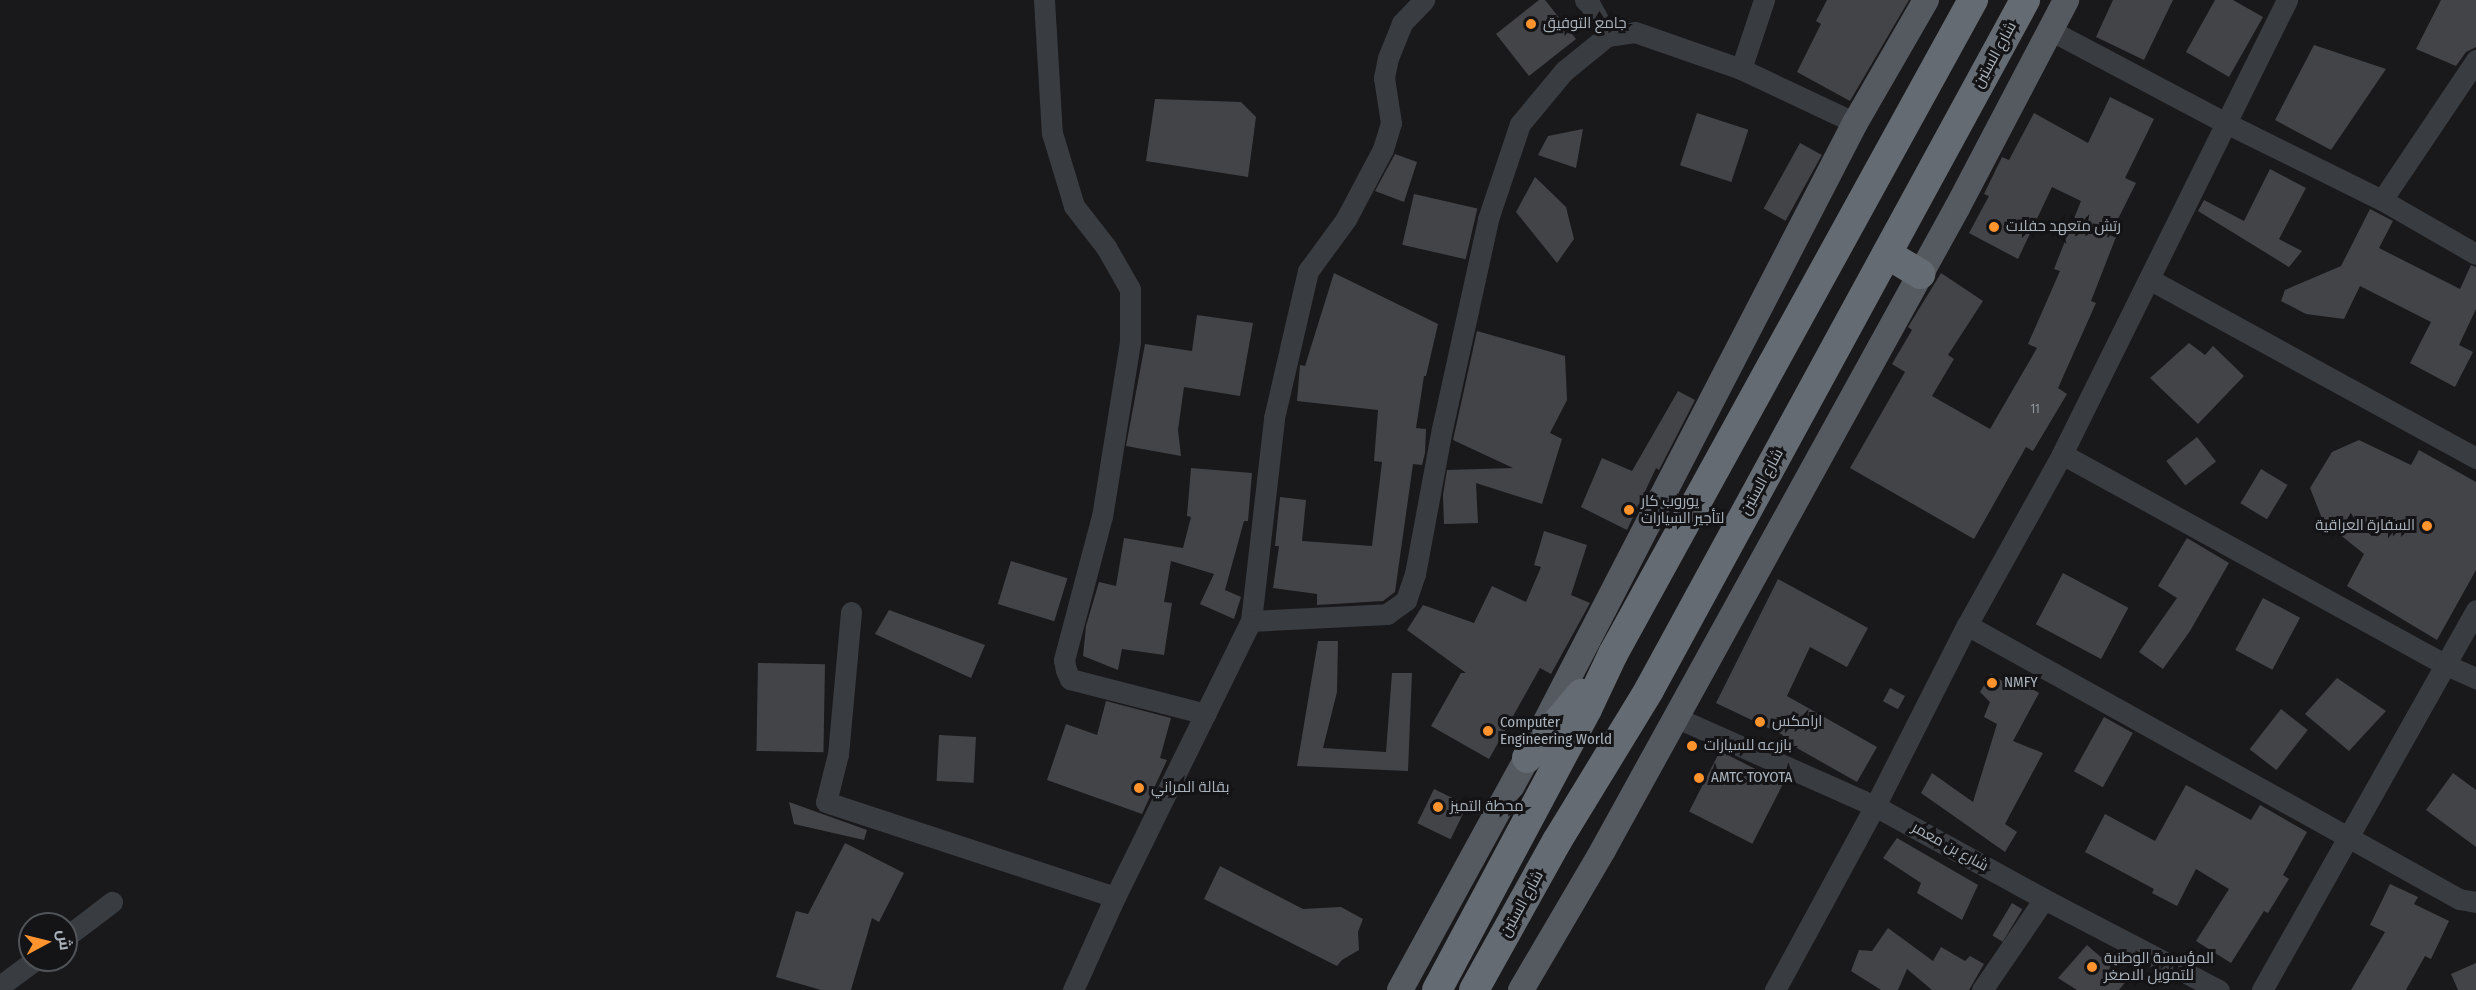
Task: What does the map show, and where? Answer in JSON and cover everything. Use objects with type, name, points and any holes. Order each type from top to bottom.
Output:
[{"type":"highway","points":[[1437,990],[1587,709],[1613,654],[1974,0]]},
{"type":"highway","name":"شارع الستين","points":[[1474,990],[1557,842],[1648,690],[2025,0]]},
{"type":"highway","points":[[1887,254],[1920,274]]},
{"type":"highway","points":[[1527,758],[1613,654]]},
{"type":"main road","points":[[1400,990],[1527,758],[1855,123],[1926,0]]},
{"type":"main road","points":[[1521,990],[1603,850],[1920,274],[2066,0]]},
{"type":"street","points":[[1044,0],[1052,133],[1074,206],[1106,247],[1130,289],[1130,342],[1104,504],[1064,660],[1066,670],[1070,679],[1206,714]]},
{"type":"street","points":[[1073,990],[1115,897],[1251,621],[1274,418],[1308,271],[1346,219],[1383,149],[1391,123],[1384,78],[1388,58],[1402,23],[1424,0]]},
{"type":"street","points":[[1585,0],[1589,3],[1607,36]]},
{"type":"street","points":[[1740,69],[1764,0]]},
{"type":"street","points":[[1775,990],[1875,806],[1967,625],[2062,454],[2287,0]]},
{"type":"street","points":[[2050,30],[2226,123],[2382,200],[2476,254]]},
{"type":"street","points":[[1251,621],[1387,614],[1406,600],[1414,574],[1442,429],[1488,219],[1521,124],[1564,72],[1607,36],[1635,32],[1740,69],[1855,123]]},
{"type":"street","points":[[2382,200],[2476,60]]},
{"type":"street","points":[[2149,279],[2476,458]]},
{"type":"street","points":[[2062,454],[2444,664],[2476,678]]},
{"type":"street","points":[[2262,990],[2476,610]]},
{"type":"street","points":[[851,612],[838,754],[826,802],[1115,897]]},
{"type":"street","points":[[1967,625],[2459,899],[2476,902]]},
{"type":"street","name":"شارع بن معمر","points":[[1675,717],[1875,806],[2044,899],[2219,990]]},
{"type":"street","points":[[1982,990],[2044,899]]},
{"type":"street","points":[[78,928],[112,902]]},
{"type":"street","points":[[0,986],[19,972]]},
{"type":"building","points":[[1539,0],[1545,0],[1576,39],[1529,76],[1496,34]]},
{"type":"building","points":[[1827,0],[1909,0],[1850,101],[1797,72],[1821,24],[1816,21]]},
{"type":"building","points":[[2113,0],[2173,0],[2144,60],[2096,37]]},
{"type":"building","points":[[2215,0],[2233,0],[2263,17],[2229,77],[2186,52]]},
{"type":"building","points":[[2441,0],[2476,0],[2476,47],[2466,52],[2456,66],[2416,49]]},
{"type":"building","points":[[2314,45],[2386,69],[2331,150],[2275,120]]},
{"type":"building","points":[[2110,97],[2154,119],[2125,178],[2136,183],[2110,235],[2116,237],[2091,301],[2096,303],[2058,388],[2067,394],[2033,451],[2026,447],[1974,539],[1850,468],[1905,372],[1892,364],[1912,330],[1908,327],[1941,273],[1983,301],[1948,355],[1954,359],[1932,396],[1990,429],[2037,348],[2028,344],[2060,271],[2054,269],[2081,201],[2052,187],[2018,259],[1969,233],[1989,196],[1984,194],[2002,157],[2009,160],[2034,113],[2088,143]]},
{"type":"building","points":[[1155,99],[1241,102],[1256,117],[1248,177],[1146,161]]},
{"type":"building","points":[[1697,113],[1748,130],[1731,182],[1680,165]]},
{"type":"building","points":[[1583,129],[1576,168],[1538,155],[1548,136]]},
{"type":"building","points":[[1800,143],[1822,155],[1786,221],[1764,209]]},
{"type":"building","points":[[1395,154],[1417,162],[1404,202],[1375,191]]},
{"type":"building","points":[[2270,169],[2306,188],[2279,239],[2302,251],[2289,267],[2198,211],[2204,200],[2244,221]]},
{"type":"building","points":[[1535,177],[1566,207],[1574,239],[1557,263],[1516,212]]},
{"type":"building","points":[[1414,194],[1477,209],[1466,259],[1402,245]]},
{"type":"building","points":[[2370,209],[2393,221],[2379,248],[2460,289],[2471,265],[2476,267],[2476,309],[2459,345],[2473,352],[2455,387],[2410,363],[2431,322],[2360,286],[2344,319],[2306,314],[2281,301],[2285,290],[2341,266]]},
{"type":"building","points":[[1334,273],[1438,324],[1426,376],[1424,376],[1416,428],[1426,429],[1425,453],[1422,465],[1413,464],[1395,592],[1383,601],[1317,605],[1317,594],[1273,588],[1279,546],[1275,546],[1280,497],[1306,500],[1302,541],[1372,546],[1382,462],[1374,461],[1378,410],[1297,401],[1300,365],[1305,366]]},
{"type":"building","points":[[1197,315],[1253,323],[1240,396],[1184,387],[1178,430],[1181,456],[1126,446],[1145,344],[1192,351]]},
{"type":"building","points":[[1477,331],[1565,356],[1567,400],[1550,433],[1562,439],[1542,504],[1476,483],[1478,523],[1444,524],[1443,495],[1447,470],[1513,468],[1453,440]]},
{"type":"building","points":[[2189,343],[2205,355],[2213,346],[2244,376],[2198,424],[2150,378]]},
{"type":"building","points":[[1678,391],[1695,400],[1659,470],[1656,468],[1627,530],[1581,507],[1602,458],[1632,471]]},
{"type":"building","points":[[2197,437],[2216,461],[2185,485],[2166,461]]},
{"type":"building","name":"السفارة العراقية","points":[[2359,440],[2411,465],[2419,450],[2476,482],[2476,570],[2437,640],[2347,586],[2364,554],[2323,521],[2310,488],[2332,452]]},
{"type":"building","points":[[1191,468],[1252,473],[1248,521],[1244,521],[1225,590],[1241,597],[1234,619],[1200,604],[1214,574],[1171,561],[1164,602],[1172,603],[1164,655],[1122,649],[1118,670],[1083,656],[1086,626],[1099,582],[1116,586],[1124,538],[1183,548],[1191,517],[1187,516]]},
{"type":"building","points":[[2261,469],[2288,485],[2267,519],[2240,503]]},
{"type":"building","points":[[1544,531],[1587,545],[1571,595],[1590,603],[1551,674],[1540,668],[1489,759],[1431,726],[1461,673],[1466,673],[1407,630],[1423,605],[1474,623],[1492,586],[1526,602],[1541,567],[1534,565]]},
{"type":"building","points":[[2187,538],[2229,563],[2190,631],[2163,669],[2139,652],[2177,598],[2158,586]]},
{"type":"building","points":[[1011,561],[1067,578],[1054,621],[998,604]]},
{"type":"building","points":[[2063,573],[2128,608],[2101,659],[2036,624]]},
{"type":"building","points":[[1778,579],[1868,628],[1847,667],[1810,647],[1787,696],[1877,747],[1857,782],[1781,739],[1783,735],[1716,703]]},
{"type":"building","points":[[2263,598],[2300,618],[2272,670],[2235,650]]},
{"type":"building","points":[[889,610],[985,645],[971,678],[875,634]]},
{"type":"building","points":[[1318,641],[1338,641],[1337,692],[1323,748],[1386,752],[1392,673],[1412,673],[1408,771],[1297,766]]},
{"type":"building","points":[[758,663],[825,664],[823,752],[756,751]]},
{"type":"building","points":[[1991,674],[2004,682],[2009,676],[2039,693],[2013,741],[2043,753],[2005,824],[2017,832],[2005,852],[1921,793],[1932,773],[1973,802],[1997,724],[1984,717],[1990,702],[1980,692]]},
{"type":"building","points":[[2337,678],[2386,711],[2349,751],[2305,714]]},
{"type":"building","points":[[1890,688],[1905,696],[1898,709],[1883,701]]},
{"type":"building","points":[[1106,701],[1171,718],[1160,758],[1167,760],[1142,814],[1047,780],[1066,724],[1097,735]]},
{"type":"building","points":[[2281,709],[2308,730],[2276,770],[2250,749]]},
{"type":"building","points":[[2104,717],[2133,733],[2103,787],[2074,771]]},
{"type":"building","points":[[939,735],[976,737],[974,783],[937,781]]},
{"type":"building","points":[[1720,751],[1783,783],[1752,844],[1689,812]]},
{"type":"building","points":[[2453,773],[2476,790],[2476,847],[2426,810]]},
{"type":"building","points":[[2186,785],[2251,820],[2260,805],[2307,832],[2283,875],[2289,879],[2268,913],[2264,911],[2231,963],[2196,941],[2229,889],[2196,869],[2177,906],[2152,893],[2154,889],[2085,852],[2105,814],[2155,841]]},
{"type":"building","points":[[1434,789],[1467,805],[1451,839],[1417,823]]},
{"type":"building","points":[[789,802],[867,830],[864,840],[794,824]]},
{"type":"building","points":[[1897,838],[1978,885],[1962,920],[1917,893],[1921,883],[1883,858]]},
{"type":"building","points":[[845,843],[904,873],[879,922],[872,918],[851,990],[821,990],[776,977],[796,911],[808,914]]},
{"type":"building","points":[[1220,866],[1303,909],[1341,907],[1363,919],[1358,932],[1359,950],[1342,960],[1337,966],[1204,899]]},
{"type":"building","points":[[2390,884],[2418,897],[2414,904],[2449,921],[2431,959],[2425,956],[2406,990],[2351,990],[2385,932],[2370,925]]},
{"type":"building","points":[[2012,903],[2022,909],[2003,942],[1992,936]]},
{"type":"building","points":[[1888,928],[1933,961],[1941,947],[1965,961],[1970,956],[1984,964],[1969,990],[1932,990],[1907,969],[1898,990],[1881,990],[1851,971],[1859,950],[1872,951]]},
{"type":"building","points":[[2087,945],[2127,980],[2119,990],[2077,990],[2058,978]]},
{"type":"building","points":[[2476,963],[2476,990],[2458,990],[2451,974]]},
{"type":"place","name":"جامع التوفيق","points":[[1531,24]]},
{"type":"place","name":"رتش متعهد حفلات","points":[[1994,227]]},
{"type":"place","name":"يوروب كار لتأجير السيارات","points":[[1629,510]]},
{"type":"place","name":"السفارة العراقية","points":[[2427,526]]},
{"type":"place","name":"NMFY","points":[[1992,683]]},
{"type":"place","name":"ارامكس","points":[[1760,722]]},
{"type":"place","name":"Computer Engineering World","points":[[1488,731]]},
{"type":"place","name":"بازرعه للسيارات","points":[[1692,746]]},
{"type":"place","name":"AMTC TOYOTA","points":[[1699,778]]},
{"type":"place","name":"بقالة المراني","points":[[1139,788]]},
{"type":"place","name":"محطة التميز","points":[[1438,807]]},
{"type":"place","name":"المؤسسة الوطنية للتمويل الاصغر","points":[[2092,967]]}]
